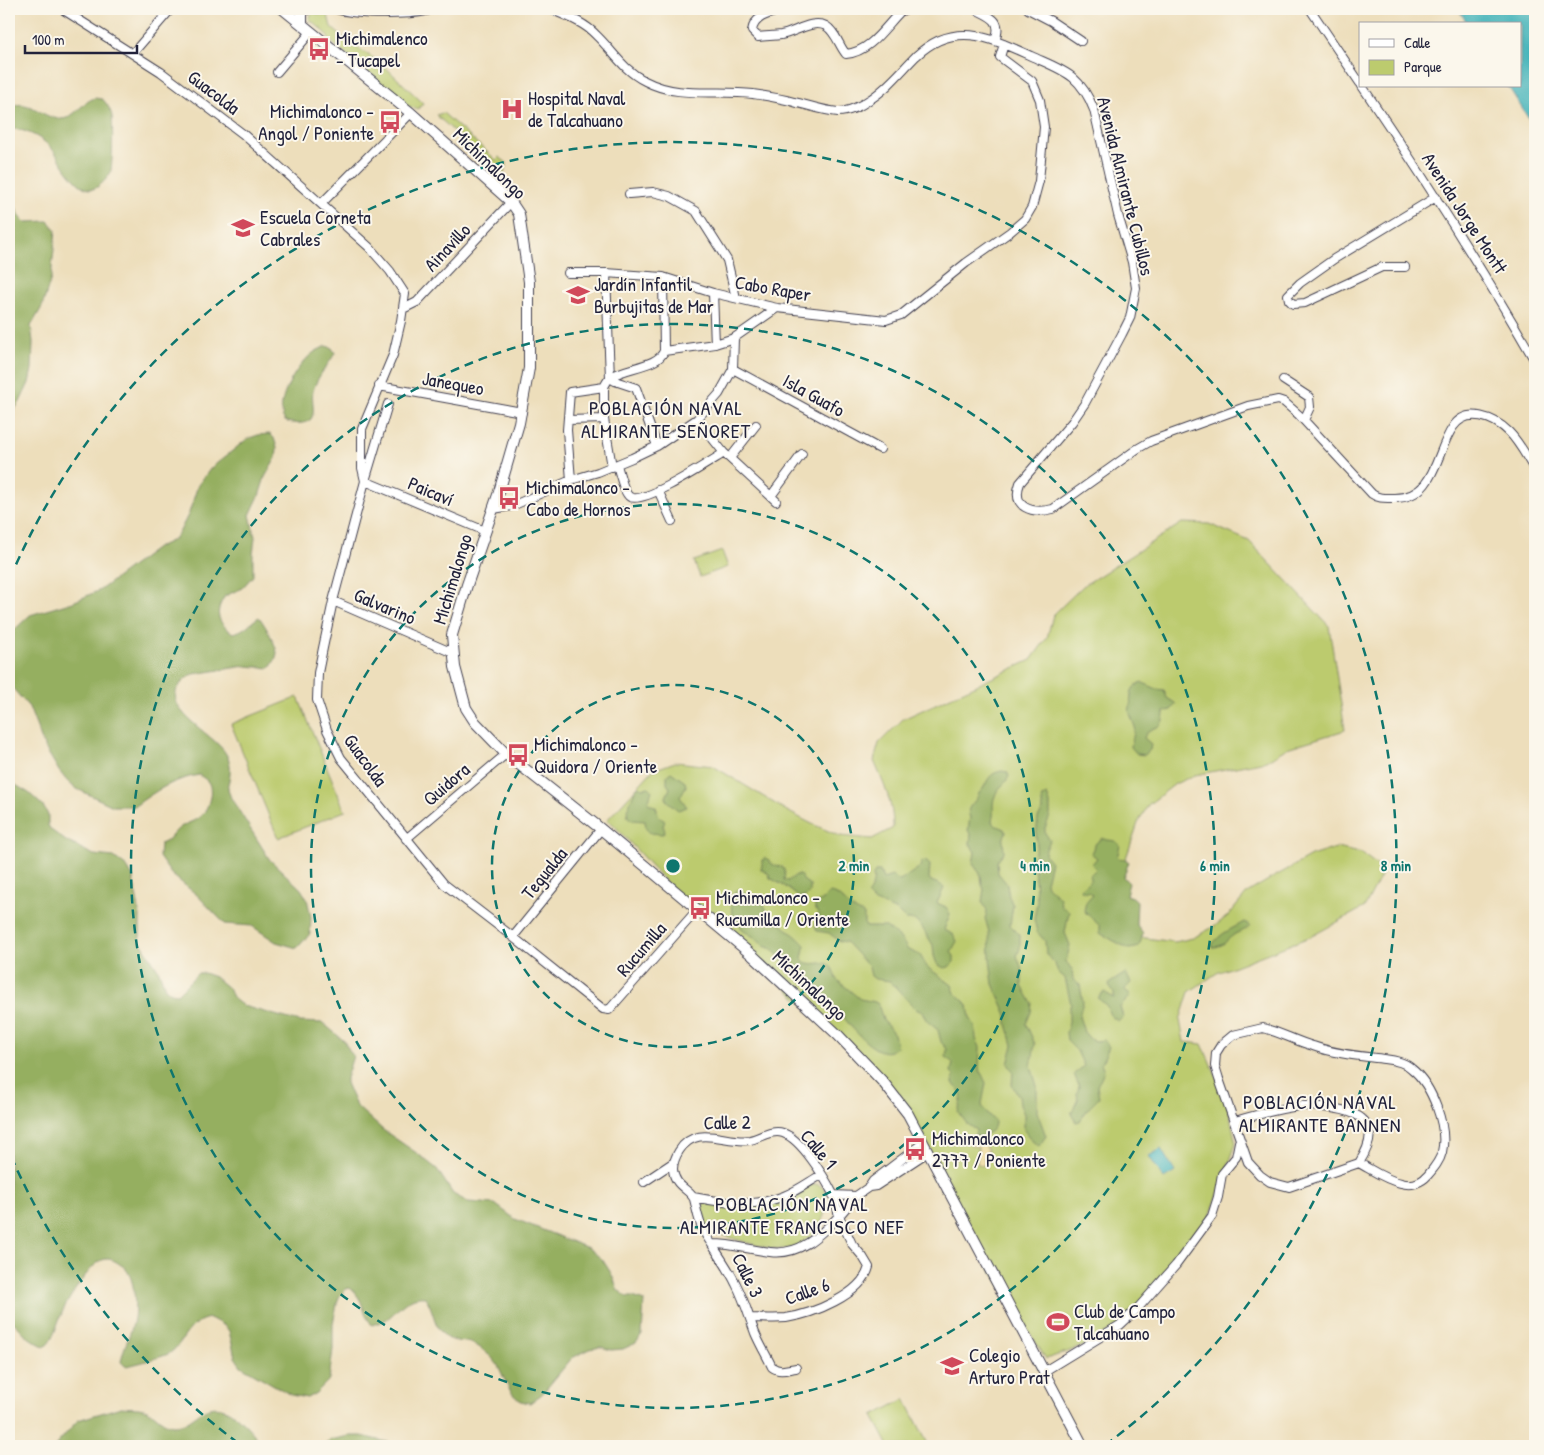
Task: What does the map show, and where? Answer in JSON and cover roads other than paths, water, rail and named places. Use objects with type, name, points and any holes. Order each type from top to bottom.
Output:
[{"type":"main road","name":"Michimalongo","points":[[283,9],[411,113],[511,202],[519,214],[529,282],[529,368],[522,412],[452,636],[459,684],[470,717],[506,754],[601,829],[752,955],[838,1035],[883,1082],[906,1111],[926,1147],[1083,1446]]},
{"type":"main road","points":[[302,24],[302,13],[306,9]]},
{"type":"street","name":"Guacolda","points":[[62,9],[133,53],[243,134],[369,247],[390,271],[405,294],[400,329],[393,355],[362,429],[362,468],[365,481]]},
{"type":"street","points":[[133,53],[171,9]]},
{"type":"street","points":[[336,9],[417,13],[433,9]]},
{"type":"street","name":"Avenida Almirante Cubillos","points":[[550,9],[574,19],[591,30],[624,66],[646,82],[678,92],[751,94],[840,112],[863,104],[877,95],[917,55],[928,47],[951,35],[969,34],[995,40],[1070,74],[1083,87],[1094,110],[1118,215],[1132,262],[1136,288],[1130,318],[1094,387],[1072,422],[1020,483],[1016,492],[1019,502],[1027,508],[1036,512],[1053,509],[1151,441],[1248,406],[1278,400],[1284,402],[1304,420],[1376,498],[1400,498],[1415,493],[1420,489],[1434,471],[1453,427],[1459,420],[1474,415],[1490,419],[1510,433],[1535,470]]},
{"type":"street","points":[[786,9],[759,18],[753,24],[752,31],[758,37],[782,35],[816,24],[826,26],[834,34],[840,47],[846,54],[854,53],[870,44],[900,12],[906,9]]},
{"type":"street","points":[[975,9],[995,20],[998,28],[995,40]]},
{"type":"street","points":[[1028,9],[1081,41]]},
{"type":"street","name":"Avenida Jorge Montt","points":[[1310,9],[1359,82]]},
{"type":"street","points":[[277,72],[311,32]]},
{"type":"street","name":"Cabo Raper","points":[[568,273],[606,273],[663,277],[713,293],[777,308],[886,320],[901,315],[950,275],[1010,232],[1025,219],[1032,207],[1039,181],[1044,127],[1040,100],[1032,81],[1000,57],[1004,44]]},
{"type":"street","name":"Avenida Jorge Montt","points":[[1363,88],[1436,197],[1496,292],[1535,360]]},
{"type":"street","points":[[321,204],[411,113]]},
{"type":"street","points":[[629,194],[652,192],[669,196],[696,212],[727,260],[736,298]]},
{"type":"street","points":[[1405,267],[1382,267],[1305,303],[1293,304],[1289,300],[1288,295],[1300,283],[1334,259],[1436,197]]},
{"type":"street","name":"Ainavillo","points":[[403,309],[417,302],[511,202]]},
{"type":"street","points":[[606,273],[610,378]]},
{"type":"street","points":[[663,277],[664,351],[662,356],[658,360],[635,367],[610,378],[604,387],[604,420],[614,466],[627,495],[631,498],[636,498],[658,490],[727,455],[756,425]]},
{"type":"street","points":[[713,293],[715,344]]},
{"type":"street","points":[[664,351],[715,344],[734,338],[777,308]]},
{"type":"street","points":[[493,509],[502,509],[520,503],[571,480],[614,466],[657,446],[697,419],[719,394],[733,369],[734,338]]},
{"type":"street","name":"Isla Guafo","points":[[733,369],[880,449]]},
{"type":"street","points":[[610,378],[636,388],[657,446]]},
{"type":"street","points":[[1283,380],[1309,398],[1310,407],[1304,420]]},
{"type":"street","name":"Janequeo","points":[[379,386],[522,412]]},
{"type":"street","points":[[571,480],[568,420],[570,392],[604,387]]},
{"type":"street","name":"Guacolda","points":[[388,404],[333,601],[318,673],[317,700],[327,730],[341,758],[444,884],[603,1008],[609,1010]]},
{"type":"street","points":[[697,419],[727,455],[774,499],[802,454]]},
{"type":"street","points":[[568,420],[604,420]]},
{"type":"street","name":"Paicaví","points":[[365,481],[485,531]]},
{"type":"street","points":[[658,490],[672,521]]},
{"type":"street","name":"Galvarino","points":[[333,601],[453,653]]},
{"type":"street","name":"Quidora","points":[[406,839],[506,754]]},
{"type":"street","name":"Tegualda","points":[[513,937],[601,829]]},
{"type":"street","name":"Rucumilla","points":[[609,1010],[697,910]]},
{"type":"street","points":[[1235,1121],[1258,1114],[1300,1106],[1332,1108],[1354,1113],[1368,1127],[1370,1135],[1368,1150],[1359,1163],[1289,1187],[1270,1182],[1248,1162],[1216,1066],[1216,1053],[1221,1045],[1233,1035],[1262,1028],[1278,1032],[1314,1047],[1394,1060],[1405,1064],[1417,1074],[1435,1102],[1444,1140],[1439,1160],[1424,1180],[1415,1184],[1401,1184],[1359,1163]]},
{"type":"street","name":"Calle 2","points":[[674,1162],[683,1146],[700,1137],[710,1135],[750,1140],[781,1132]]},
{"type":"street","name":"Calle 1","points":[[781,1132],[792,1138],[806,1153],[821,1175],[833,1195],[839,1216],[852,1244],[863,1256],[869,1267],[867,1274]]},
{"type":"street","points":[[1043,1372],[1120,1325],[1138,1308],[1176,1265],[1210,1220],[1218,1197],[1222,1174],[1234,1161],[1239,1148],[1239,1138]]},
{"type":"street","points":[[713,1244],[727,1244],[770,1252],[790,1252],[814,1239],[839,1216],[856,1196],[869,1187],[876,1186],[926,1147]]},
{"type":"street","points":[[1234,1161],[1248,1162]]},
{"type":"street","points":[[644,1182],[674,1162]]},
{"type":"street","name":"Calle 3","points":[[674,1162],[673,1170],[677,1180],[681,1187],[693,1197],[697,1215],[704,1231],[736,1283],[756,1335],[772,1367],[782,1371],[796,1368]]},
{"type":"street","points":[[693,1197],[721,1202],[758,1203],[784,1196],[821,1175]]},
{"type":"street","points":[[833,1195],[856,1196]]},
{"type":"street","name":"Calle 6","points":[[750,1318],[784,1318],[816,1309],[850,1291],[867,1274]]},
{"type":"water","points":[[1458,9],[1535,9],[1535,129],[1509,88],[1522,88],[1522,22],[1467,22]]},
{"type":"water","points":[[1161,1149],[1175,1172],[1164,1179],[1149,1156]]},
{"type":"place","name":"Michimalenco - Tucapel","points":[[319,49]]},
{"type":"place","name":"Hospital Naval de Talcahuano","points":[[512,109]]},
{"type":"place","name":"Michimalonco - Angol / Poniente","points":[[390,122]]},
{"type":"place","name":"Escuela Corneta Cabrales","points":[[243,228]]},
{"type":"place","name":"Jardín Infantil Burbujitas de Mar","points":[[578,295]]},
{"type":"place","name":"Michimalonco - Cabo de Hornos","points":[[509,498]]},
{"type":"place","name":"Michimalonco - Quidora / Oriente","points":[[518,755]]},
{"type":"place","name":"Michimalonco - Rucumilla / Oriente","points":[[700,908]]},
{"type":"place","name":"Michimalonco 2777 / Poniente","points":[[915,1149]]},
{"type":"place","name":"Club de Campo Talcahuano","points":[[1058,1322]]},
{"type":"place","name":"Colegio Arturo Prat","points":[[952,1366]]},
{"type":"district","name":"POBLACIÓN NAVAL ALMIRANTE SEÑORET","points":[[666,418]]},
{"type":"district","name":"POBLACIÓN NAVAL ALMIRANTE BANNEN","points":[[1320,1112]]},
{"type":"district","name":"POBLACIÓN NAVAL ALMIRANTE FRANCISCO NEF","points":[[792,1214]]}]
